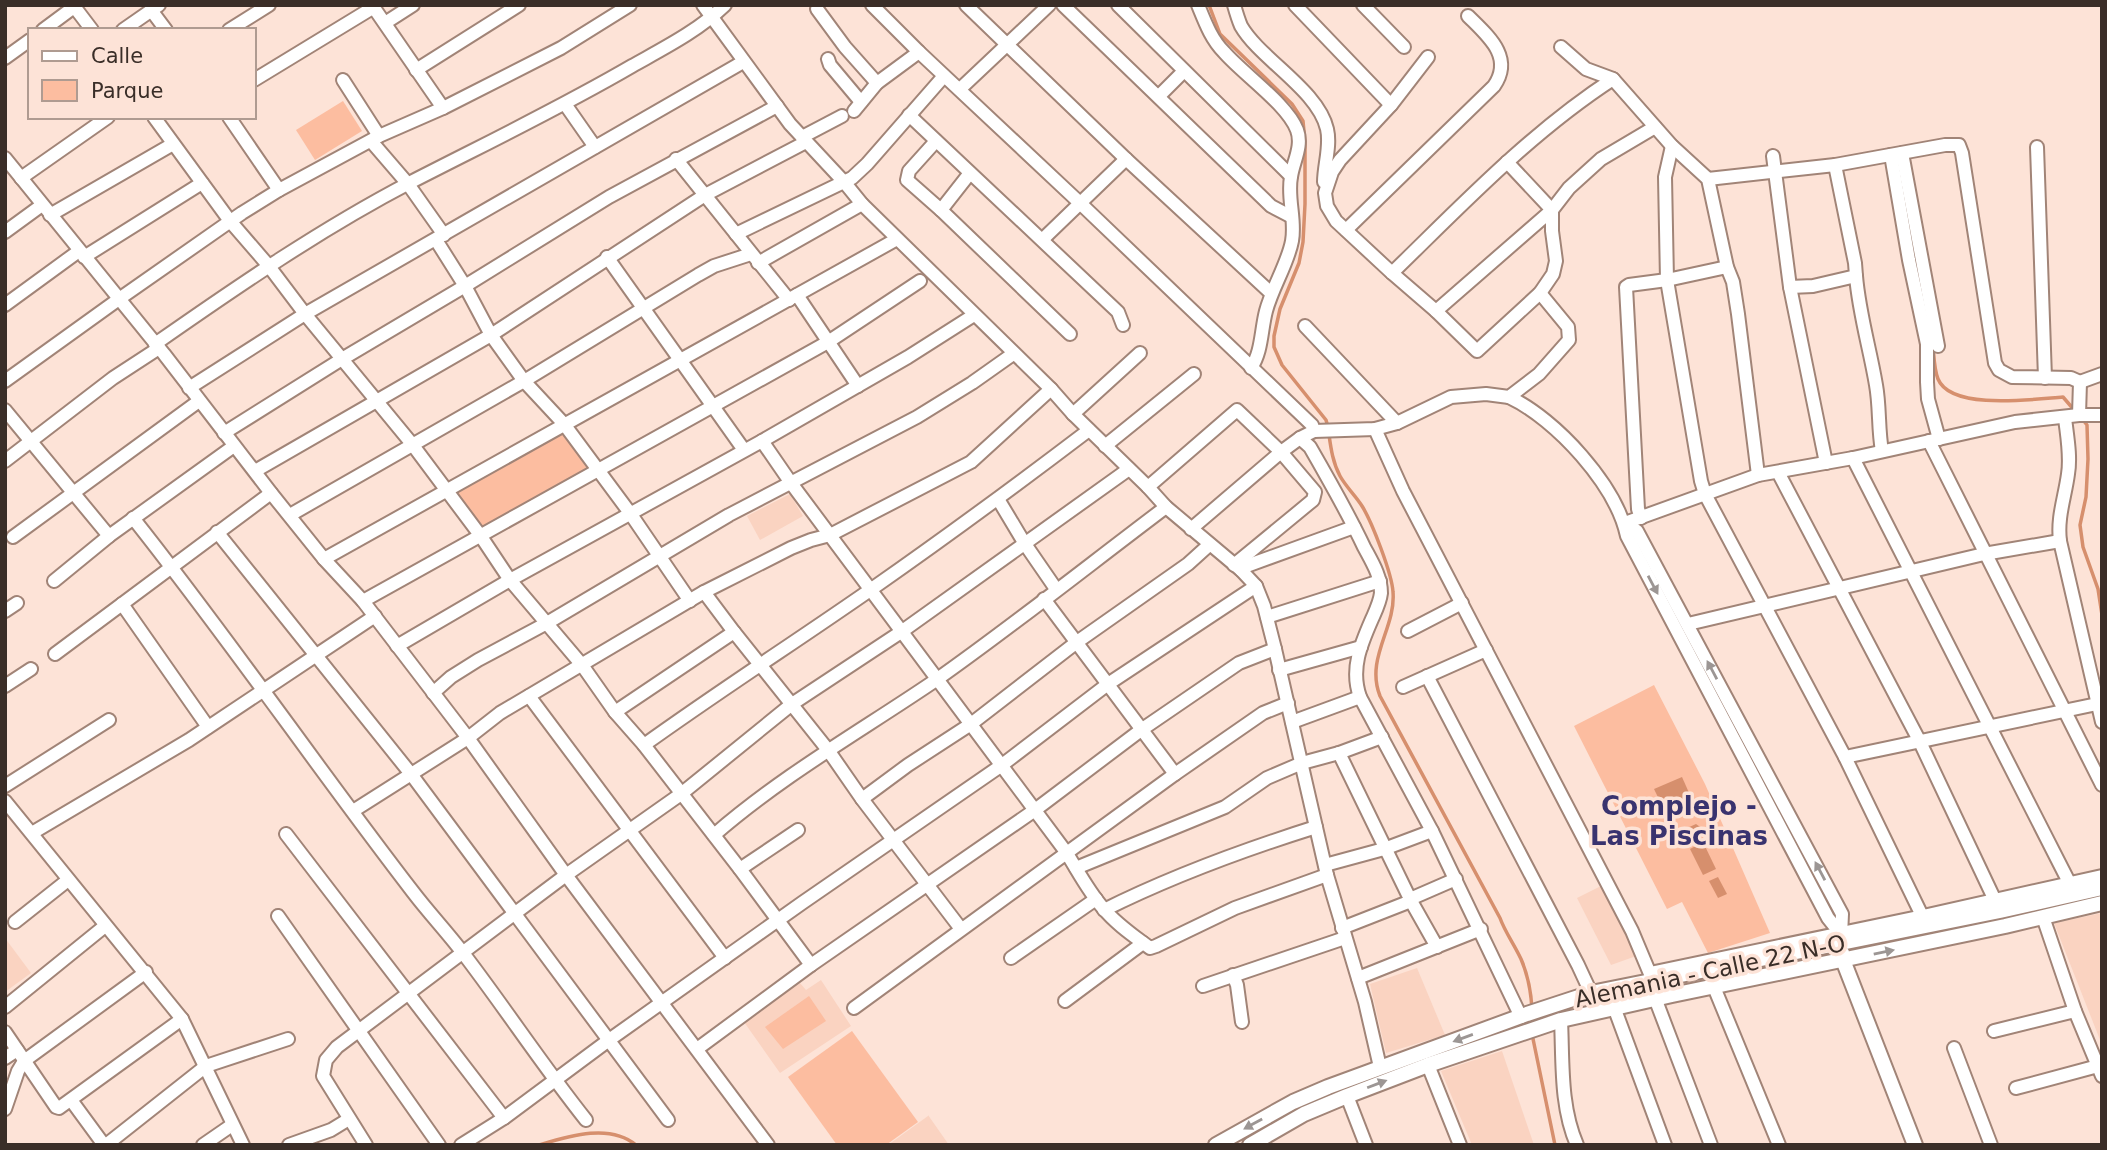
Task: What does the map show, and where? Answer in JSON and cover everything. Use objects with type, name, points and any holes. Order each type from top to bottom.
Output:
[{"type":"street","points":[[232,28],[269,5]]},
{"type":"street","points":[[385,23],[413,5]]},
{"type":"street","points":[[416,70],[519,5]]},
{"type":"street","points":[[5,381],[230,221],[279,190],[375,139],[561,48],[630,5]]},
{"type":"street","points":[[704,5],[777,106],[862,204],[1051,389],[1166,508],[1256,586],[1275,649],[1326,870],[1358,978],[1380,1067]]},
{"type":"street","points":[[5,461],[268,265],[408,184],[565,104],[686,35],[713,17],[725,5]]},
{"type":"street","points":[[872,5],[1312,425],[1314,431]]},
{"type":"street","points":[[966,5],[1126,159],[1271,293]]},
{"type":"street","points":[[960,89],[1049,5]]},
{"type":"street","points":[[1063,5],[1271,206],[1292,218]]},
{"type":"street","points":[[1118,5],[1291,176]]},
{"type":"street","points":[[1198,5],[1216,43],[1290,118],[1297,131],[1297,154],[1291,176],[1293,240],[1271,293],[1259,352],[1251,368]]},
{"type":"street","points":[[1295,5],[1391,105]]},
{"type":"street","points":[[1363,5],[1404,47]]},
{"type":"street","points":[[46,28],[73,6],[90,28]]},
{"type":"street","points":[[256,79],[373,6],[443,108]]},
{"type":"street","points":[[1235,6],[1238,19],[1246,33],[1305,94],[1325,122],[1328,132],[1325,193],[1331,214],[1477,351],[1540,293],[1553,274],[1556,261],[1552,211],[1507,162]]},
{"type":"street","points":[[126,28],[155,8],[165,28]]},
{"type":"street","points":[[817,9],[845,47],[877,83]]},
{"type":"street","points":[[1346,230],[1500,78],[1501,59],[1497,48],[1468,16]]},
{"type":"street","points":[[5,58],[28,41]]},
{"type":"street","points":[[1561,47],[1586,69],[1613,79],[1672,146],[1708,179],[1727,267],[1733,282],[1758,475]]},
{"type":"street","points":[[255,471],[491,335],[705,195],[852,110],[877,83],[919,52]]},
{"type":"street","points":[[1325,193],[1332,172],[1340,160],[1391,105],[1428,57]]},
{"type":"street","points":[[828,59],[852,110]]},
{"type":"street","points":[[189,388],[306,314],[743,62]]},
{"type":"street","points":[[1159,96],[1184,71]]},
{"type":"street","points":[[736,234],[845,183],[867,164],[944,76]]},
{"type":"street","points":[[1392,273],[1530,141],[1613,79]]},
{"type":"street","points":[[343,80],[375,139],[408,184],[440,238],[491,335],[524,381],[564,424],[630,513],[690,601]]},
{"type":"street","points":[[565,104],[595,147]]},
{"type":"street","points":[[224,433],[609,197],[777,106]]},
{"type":"street","points":[[909,115],[1118,312],[1123,326]]},
{"type":"street","points":[[21,178],[105,119]]},
{"type":"street","points":[[155,119],[230,221],[412,444],[510,580],[582,665],[615,712],[644,745],[811,965]]},
{"type":"street","points":[[230,119],[279,190]]},
{"type":"street","points":[[1436,311],[1552,211],[1569,188],[1601,159],[1655,127]]},
{"type":"street","points":[[936,141],[906,178],[1070,334]]},
{"type":"street","points":[[5,232],[173,144]]},
{"type":"street","points":[[1708,179],[1835,165],[1945,145],[1959,145],[1995,363],[1999,370],[2005,375],[2071,378],[2080,382],[2102,374]]},
{"type":"street","points":[[1672,146],[1665,177],[1667,280],[1705,494],[1845,757],[1925,921]]},
{"type":"street","points":[[2037,147],[2045,378]]},
{"type":"street","points":[[1896,154],[1938,346]]},
{"type":"street","points":[[1896,154],[1909,260],[1927,344],[1927,391],[1934,423],[1934,440],[1984,555],[2102,785]]},
{"type":"street","points":[[1773,156],[1790,287],[1826,463]]},
{"type":"street","points":[[5,158],[157,346],[271,494],[375,616],[468,737],[566,875],[768,1145]]},
{"type":"street","points":[[676,159],[754,258],[793,298],[858,386]]},
{"type":"street","points":[[1043,239],[1126,159]]},
{"type":"street","points":[[1835,165],[1876,385],[1882,451]]},
{"type":"street","points":[[941,210],[970,173]]},
{"type":"street","points":[[5,305],[82,254],[202,183]]},
{"type":"street","points":[[290,515],[524,381],[714,266],[754,258],[862,204]]},
{"type":"street","points":[[324,559],[897,239]]},
{"type":"street","points":[[607,257],[744,450]]},
{"type":"street","points":[[1641,518],[1638,509],[1625,291],[1629,285],[1727,267]]},
{"type":"street","points":[[1790,287],[1822,284],[1856,276]]},
{"type":"street","points":[[363,601],[828,342],[920,281]]},
{"type":"street","points":[[1509,397],[1539,374],[1569,340],[1568,327],[1540,293]]},
{"type":"street","points":[[397,646],[858,386],[974,315]]},
{"type":"street","points":[[1305,326],[1397,423]]},
{"type":"street","points":[[1073,414],[1140,353]]},
{"type":"street","points":[[433,693],[451,677],[729,515],[917,417],[1013,354]]},
{"type":"street","points":[[1105,446],[1194,374]]},
{"type":"street","points":[[2079,415],[2080,382]]},
{"type":"street","points":[[353,811],[468,737],[500,713],[704,592],[792,548],[830,535],[971,462],[1051,389]]},
{"type":"street","points":[[1191,529],[1281,452],[1314,431],[1375,429],[1397,423],[1451,397],[1486,394],[1509,397],[1525,405],[1547,422],[1587,461],[1609,493],[1625,523],[1628,536],[1828,919],[1841,938]]},
{"type":"street","points":[[13,537],[199,401]]},
{"type":"street","points":[[5,410],[109,536]]},
{"type":"street","points":[[1148,487],[1237,410],[1281,452],[1315,492],[1315,496],[1237,568]]},
{"type":"street","points":[[1625,523],[1758,475],[1853,458],[2015,422],[2102,415]]},
{"type":"street","points":[[2065,418],[2069,460],[2058,526],[2102,722]]},
{"type":"street","points":[[1375,429],[1403,491],[1632,932],[1651,977]]},
{"type":"street","points":[[644,745],[760,663],[871,590],[1089,430]]},
{"type":"street","points":[[1300,438],[1310,447],[1354,527],[1380,582],[1381,597],[1355,669],[1360,697],[1432,831],[1524,1015]]},
{"type":"street","points":[[762,441],[1066,852],[1104,910],[1150,948],[1235,908],[1326,870],[1432,831]]},
{"type":"street","points":[[54,581],[133,518],[234,446]]},
{"type":"street","points":[[1853,458],[2073,889],[2102,876]]},
{"type":"street","points":[[366,1145],[323,1076],[326,1060],[337,1047],[514,913],[681,794],[792,704],[901,632],[1129,469]]},
{"type":"street","points":[[1779,472],[1920,742],[1998,906]]},
{"type":"street","points":[[55,654],[271,494]]},
{"type":"street","points":[[998,499],[1056,589]]},
{"type":"street","points":[[713,835],[796,770],[936,679],[1166,508]]},
{"type":"street","points":[[133,518],[172,566],[414,894],[463,953],[555,1082],[586,1120]]},
{"type":"street","points":[[1625,523],[1637,531],[1843,914],[1843,960],[1915,1145]]},
{"type":"street","points":[[1237,568],[1354,527]]},
{"type":"street","points":[[218,532],[411,774],[668,1120]]},
{"type":"street","points":[[1688,624],[1984,555],[2060,541]]},
{"type":"street","points":[[862,799],[971,724],[1077,642],[1188,564],[1209,545]]},
{"type":"street","points":[[1267,617],[1380,582]]},
{"type":"street","points":[[461,1145],[504,1118],[724,958],[1002,765],[1108,684],[1256,586]]},
{"type":"street","points":[[704,592],[828,750],[961,929]]},
{"type":"street","points":[[1044,598],[1175,774]]},
{"type":"street","points":[[5,611],[17,603]]},
{"type":"street","points":[[1408,631],[1462,603]]},
{"type":"street","points":[[122,604],[208,727]]},
{"type":"street","points":[[32,833],[265,691],[375,616]]},
{"type":"street","points":[[615,712],[734,632]]},
{"type":"street","points":[[1279,670],[1362,647]]},
{"type":"street","points":[[697,1049],[811,965],[1035,810],[1141,730],[1239,663],[1275,649]]},
{"type":"street","points":[[1403,687],[1486,650]]},
{"type":"street","points":[[5,686],[31,669]]},
{"type":"street","points":[[1427,676],[1591,993]]},
{"type":"street","points":[[529,696],[724,958]]},
{"type":"street","points":[[1292,722],[1360,697]]},
{"type":"street","points":[[1845,757],[1991,728],[2063,710],[2098,697]]},
{"type":"street","points":[[854,1008],[1175,774],[1263,713],[1288,703]]},
{"type":"street","points":[[5,786],[109,720]]},
{"type":"street","points":[[1076,868],[1225,807],[1267,778],[1382,737]]},
{"type":"street","points":[[1339,753],[1384,849],[1437,947]]},
{"type":"street","points":[[5,801],[182,1019],[243,1145]]},
{"type":"street","points":[[1104,910],[1246,849],[1316,827]]},
{"type":"street","points":[[740,869],[799,830]]},
{"type":"street","points":[[286,834],[504,1118]]},
{"type":"street","points":[[1203,986],[1343,933],[1456,879]]},
{"type":"street","points":[[15,922],[68,880]]},
{"type":"street","name":"Alemania - Calle 22 N-O","points":[[1216,1145],[1293,1102],[1380,1067],[1591,993],[1651,977],[2073,889],[2102,888]]},
{"type":"street","points":[[1011,958],[1096,899]]},
{"type":"street","name":"Alemania - Calle 22 N-O","points":[[1250,1145],[1304,1114],[1347,1096],[1428,1065],[1557,1022],[1655,998],[2102,903]]},
{"type":"street","points":[[278,916],[439,1145]]},
{"type":"street","points":[[2016,1087],[2100,1071],[2075,1011],[2043,917]]},
{"type":"street","points":[[5,1007],[105,926]]},
{"type":"street","points":[[1358,978],[1481,929]]},
{"type":"street","points":[[1065,1000],[1143,943]]},
{"type":"street","points":[[5,1058],[20,1055],[146,972]]},
{"type":"street","points":[[1233,975],[1242,1022]]},
{"type":"street","points":[[1714,987],[1779,1145]]},
{"type":"street","points":[[1655,998],[1711,1145]]},
{"type":"street","points":[[1614,1007],[1665,1145]]},
{"type":"street","points":[[1994,1031],[2075,1011]]},
{"type":"street","points":[[5,1032],[56,1107],[61,1107],[182,1019]]},
{"type":"street","points":[[1557,1022],[1569,1126],[1577,1145]]},
{"type":"street","points":[[71,1100],[105,1145],[206,1066],[288,1039]]},
{"type":"street","points":[[1954,1048],[1991,1145]]},
{"type":"street","points":[[5,1109],[18,1071],[20,1055]]},
{"type":"street","points":[[1428,1065],[1460,1145]]},
{"type":"street","points":[[1347,1096],[1366,1145]]},
{"type":"street","points":[[289,1145],[331,1130],[349,1119]]},
{"type":"street","points":[[203,1145],[232,1125]]},
{"type":"shaded area","points":[[790,494],[803,516],[760,540],[747,516]]},
{"type":"shaded area","points":[[1682,777],[1694,804],[1667,816],[1654,789]]},
{"type":"shaded area","points":[[1696,824],[1703,829],[1703,836],[1683,845],[1677,843],[1674,835],[1676,833]]},
{"type":"shaded area","points":[[1703,842],[1716,869],[1703,875],[1690,849]]},
{"type":"shaded area","points":[[1718,877],[1727,894],[1718,898],[1709,881]]},
{"type":"shaded area","points":[[1603,885],[1639,955],[1611,965],[1577,898]]},
{"type":"shaded area","points":[[2102,913],[2102,1045],[2054,923]]},
{"type":"shaded area","points":[[5,938],[31,973],[5,992]]},
{"type":"shaded area","points":[[1417,968],[1445,1035],[1386,1053],[1370,984]]},
{"type":"shaded area","points":[[821,980],[851,1026],[780,1073],[744,1022],[800,983],[806,990]]},
{"type":"shaded area","points":[[1502,1051],[1534,1145],[1472,1145],[1441,1071]]},
{"type":"shaded area","points":[[928,1116],[949,1145],[888,1145]]},
{"type":"green space","points":[[343,101],[362,131],[315,160],[296,130]]},
{"type":"green space","points":[[562,428],[590,468],[481,531],[451,491]]},
{"type":"green space","name":"Complejo - Las Piscinas","points":[[1654,685],[1705,784],[1770,933],[1708,953],[1682,902],[1667,909],[1574,726]]},
{"type":"green space","points":[[809,996],[826,1021],[783,1049],[765,1027]]},
{"type":"green space","points":[[852,1031],[918,1122],[886,1145],[837,1145],[788,1077]]},
{"type":"waterway","points":[[1209,5],[1220,34],[1292,104],[1303,121],[1303,242],[1299,263],[1280,309],[1274,347],[1282,365],[1326,420],[1328,427]]},
{"type":"waterway","points":[[1933,346],[1938,379],[1946,389],[1959,396],[1995,401],[2063,397],[2075,411]]},
{"type":"waterway","points":[[2083,420],[2087,425],[2088,459],[2086,497],[2080,525],[2083,547],[2098,589],[2102,615]]},
{"type":"waterway","points":[[1329,435],[1338,471],[1366,514],[1381,548],[1392,584],[1393,605],[1376,669],[1380,696],[1521,959],[1529,983],[1532,1009]]},
{"type":"waterway","points":[[1532,1034],[1555,1145]]},
{"type":"waterway","points":[[539,1145],[589,1133],[614,1134],[636,1145]]},
{"type":"district","name":"Complejo - Las Piscinas","points":[[1679,821]]}]
